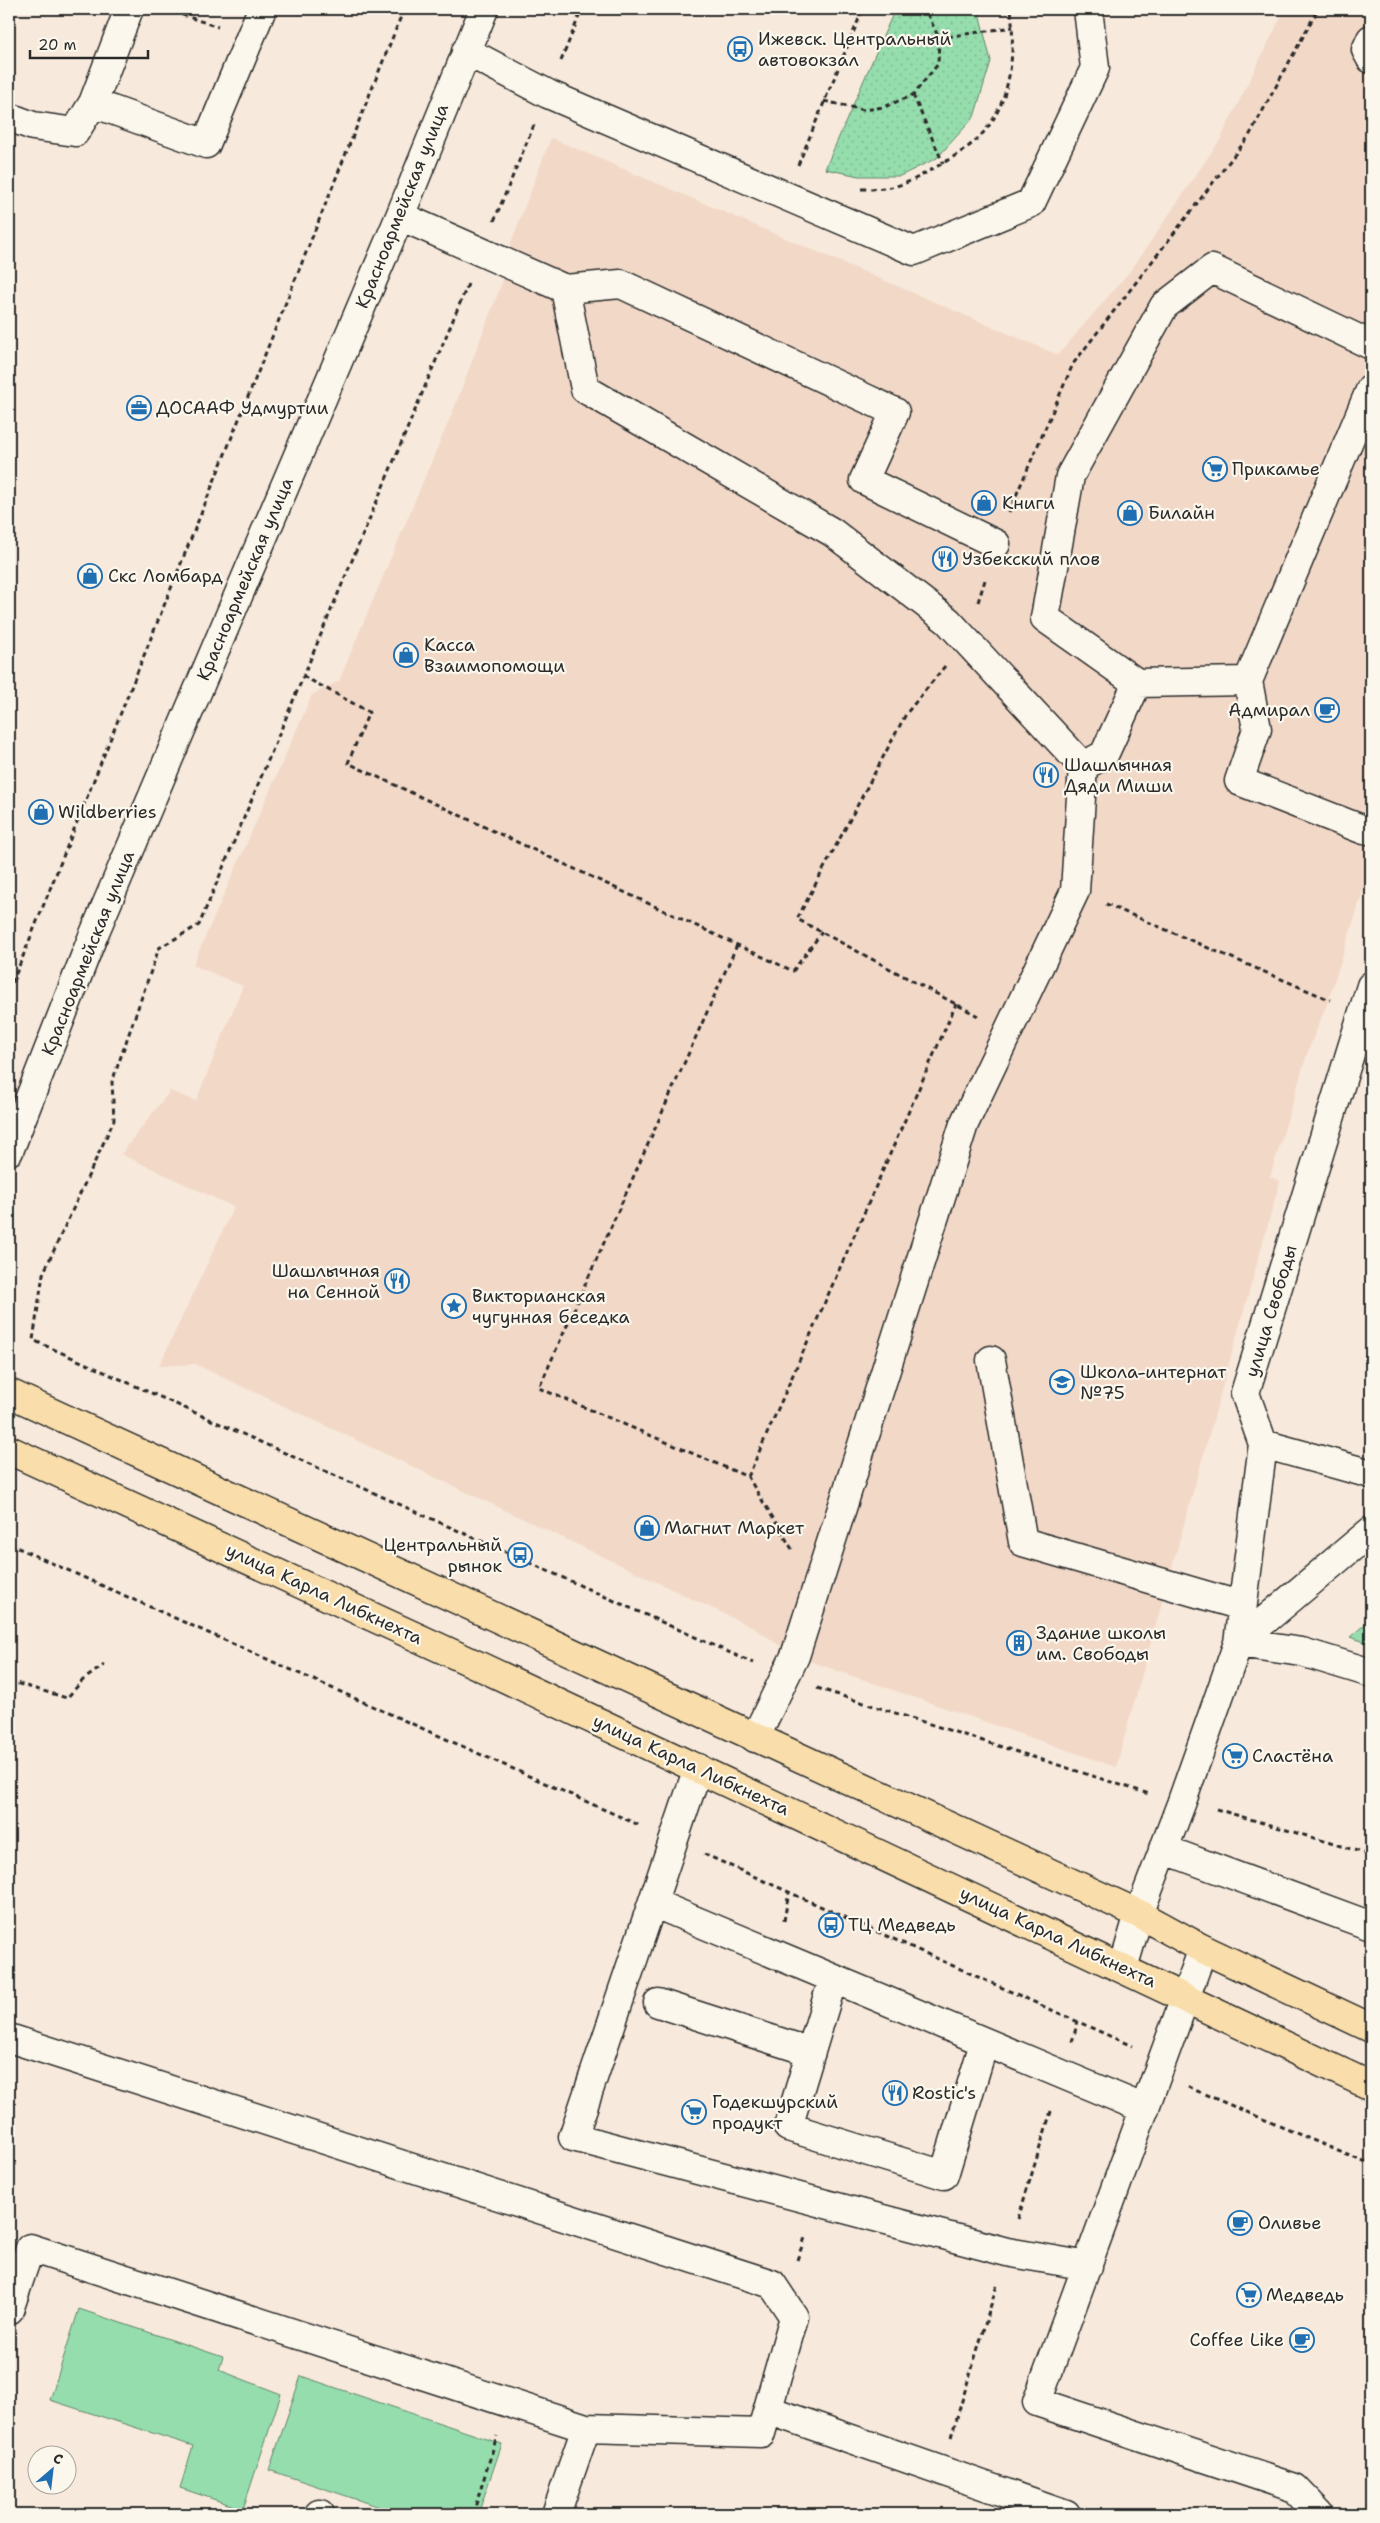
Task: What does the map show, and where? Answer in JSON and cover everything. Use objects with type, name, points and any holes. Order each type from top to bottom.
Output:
[{"type":"main road","points":[[9,1393],[1139,1914],[1203,1949],[1371,2028]]},
{"type":"main road","name":"улица Карла Либкнехта","points":[[9,1450],[698,1768],[1371,2086]]},
{"type":"street","points":[[9,117],[33,126],[75,132],[93,103],[129,9]]},
{"type":"street","points":[[93,103],[206,144],[262,9]]},
{"type":"street","name":"Красноармейская улица","points":[[9,1151],[91,941],[400,216],[484,9]]},
{"type":"street","points":[[466,51],[548,94],[914,251],[1031,203],[1095,68],[1088,9]]},
{"type":"street","points":[[1371,39],[1366,50],[1371,59]]},
{"type":"street","points":[[400,216],[564,288],[621,284],[895,412],[864,480],[996,544]]},
{"type":"street","points":[[1248,681],[1137,683],[1045,618],[1070,476],[1164,306],[1212,269],[1371,345]]},
{"type":"street","points":[[564,288],[585,389],[832,532],[948,621],[1083,766],[1075,891],[964,1124],[795,1656],[755,1738]]},
{"type":"street","points":[[1364,830],[1239,781],[1257,729],[1248,681],[1371,388]]},
{"type":"street","points":[[1083,766],[1104,754],[1137,683]]},
{"type":"street","name":"улица Свободы","points":[[1123,1968],[1139,1914],[1181,1804],[1238,1643],[1263,1444],[1245,1394],[1371,986]]},
{"type":"street","points":[[992,1360],[1022,1542],[1242,1606]]},
{"type":"street","points":[[1263,1444],[1371,1474]]},
{"type":"street","points":[[1238,1643],[1371,1531]]},
{"type":"street","points":[[1238,1643],[1302,1652],[1371,1673]]},
{"type":"street","points":[[698,1768],[573,2137],[1007,2252],[1088,2266]]},
{"type":"street","points":[[1163,1849],[1371,1926]]},
{"type":"street","points":[[652,1903],[1145,2109]]},
{"type":"street","points":[[1203,1949],[1037,2402],[1295,2488],[1320,2514]]},
{"type":"street","points":[[833,1980],[788,2127],[944,2175],[984,2043]]},
{"type":"street","points":[[658,2003],[811,2052]]},
{"type":"street","points":[[9,2038],[772,2284],[794,2317],[761,2433],[586,2428],[30,2248],[9,2310]]},
{"type":"street","points":[[768,2410],[1066,2514]]},
{"type":"street","points":[[556,2514],[586,2428]]},
{"type":"path","points":[[164,9],[250,37]]},
{"type":"path","points":[[9,992],[404,9]]},
{"type":"path","points":[[582,9],[199,925],[159,948],[112,1082],[114,1120],[43,1274],[33,1340],[785,1677],[1181,1804],[1215,1808],[1371,1855]]},
{"type":"path","points":[[785,196],[863,9]]},
{"type":"path","points":[[824,101],[864,110],[884,107],[913,95],[938,64],[939,38],[925,9]]},
{"type":"path","points":[[860,189],[889,189],[915,179],[943,163],[983,133],[1000,104],[1012,65],[1013,27],[1011,9]]},
{"type":"path","points":[[939,38],[1013,27]]},
{"type":"path","points":[[913,95],[943,163]]},
{"type":"path","points":[[788,163],[806,170]]},
{"type":"path","points":[[303,676],[369,712],[348,763],[793,971],[822,932]]},
{"type":"path","points":[[1075,891],[1328,1001],[1337,996]]},
{"type":"path","points":[[738,945],[539,1388],[748,1477],[817,1589]]},
{"type":"path","points":[[748,1477],[956,1004]]},
{"type":"path","points":[[9,1544],[1163,2060],[1189,2089],[1371,2165]]},
{"type":"path","points":[[9,1681],[67,1698],[83,1680],[104,1665]]},
{"type":"path","points":[[783,2300],[817,2202]]},
{"type":"path","points":[[473,2514],[508,2402]]},
{"type":"shaded area","name":"Центральный рынок","points":[[1285,9],[1371,9],[1371,866],[1328,1001],[1308,1051],[1270,1177],[1280,1181],[1116,1767],[795,1656],[754,1628],[195,1364],[159,1366],[234,1207],[121,1154],[170,1091],[196,1101],[243,986],[193,965],[312,695],[339,681],[453,411],[503,280],[509,248],[551,138],[1058,355],[1131,270],[1220,140]]},
{"type":"green space","points":[[895,9],[978,9],[991,61],[974,117],[937,158],[900,176],[859,176],[825,169]]},
{"type":"green space","points":[[1371,1619],[1371,1644],[1350,1637]]},
{"type":"green space","points":[[79,2309],[223,2357],[219,2370],[281,2394],[243,2509],[180,2488],[193,2446],[50,2400]]},
{"type":"green space","points":[[301,2376],[502,2444],[478,2514],[400,2514],[269,2470]]},
{"type":"place","name":"Ижевск. Центральный автовокзал","points":[[740,49]]},
{"type":"place","name":"ДОСААФ Удмуртии","points":[[139,408]]},
{"type":"place","name":"Прикамье","points":[[1215,469]]},
{"type":"place","name":"Книги","points":[[984,503]]},
{"type":"place","name":"Билайн","points":[[1130,513]]},
{"type":"place","name":"Узбекский плов","points":[[945,559]]},
{"type":"place","name":"Скс Ломбард","points":[[90,576]]},
{"type":"place","name":"Касса Взаимопомощи","points":[[406,655]]},
{"type":"place","name":"Адмирал","points":[[1327,710]]},
{"type":"place","name":"Шашлычная Дяди Миши","points":[[1046,775]]},
{"type":"place","name":"Wildberries","points":[[41,812]]},
{"type":"place","name":"Шашлычная на Сенной","points":[[397,1281]]},
{"type":"place","name":"Викторианская чугунная беседка","points":[[454,1306]]},
{"type":"place","name":"Школа-интернат №75","points":[[1062,1382]]},
{"type":"place","name":"Магнит Маркет","points":[[647,1528]]},
{"type":"place","name":"Центральный рынок","points":[[520,1555]]},
{"type":"place","name":"Здание школы им. Свободы","points":[[1019,1643]]},
{"type":"place","name":"Сластёна","points":[[1235,1756]]},
{"type":"place","name":"ТЦ Медведь","points":[[831,1925]]},
{"type":"place","name":"Rostic's","points":[[895,2093]]},
{"type":"place","name":"Годекшурский продукт","points":[[694,2112]]},
{"type":"place","name":"Оливье","points":[[1240,2223]]},
{"type":"place","name":"Медведь","points":[[1249,2295]]},
{"type":"place","name":"Coffee Like","points":[[1302,2340]]}]
